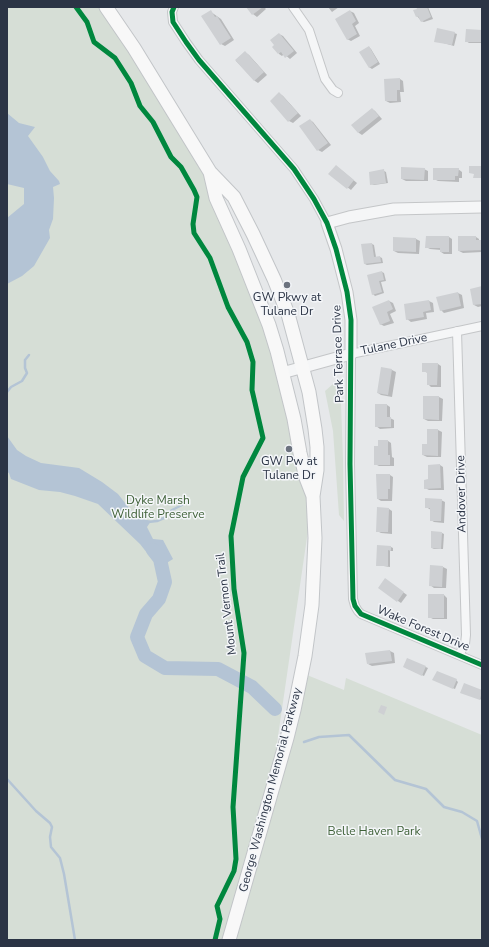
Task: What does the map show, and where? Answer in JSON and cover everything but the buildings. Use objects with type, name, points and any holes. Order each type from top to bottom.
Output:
[{"type":"main road","name":"George Washington Memorial Parkway","points":[[106,7],[134,48],[210,172],[234,197],[274,279],[288,314],[312,407],[317,447],[316,483],[313,496],[315,538],[312,605],[299,688],[278,774],[230,940]]},
{"type":"main road","name":"George Washington Memorial Parkway","points":[[210,172],[216,198],[239,249],[278,352],[306,478],[313,496]]},
{"type":"street","points":[[293,7],[309,30],[325,79],[338,93]]},
{"type":"street","name":"Park Terrace Drive","points":[[174,8],[172,12],[173,22],[199,60],[294,169],[314,199],[327,223],[336,249],[347,292],[350,320],[350,464],[353,599],[358,610]]},
{"type":"street","points":[[327,223],[349,217],[394,209],[482,207]]},
{"type":"street","name":"Tulane Drive","points":[[282,373],[351,354],[482,326]]},
{"type":"street","name":"Andover Drive","points":[[457,331],[466,635],[459,655]]},
{"type":"street","name":"Wake Forest Drive","points":[[358,610],[361,614],[482,665]]},
{"type":"green space","name":"Dyke Marsh Wildlife Preserve","points":[[7,7],[101,7],[210,172],[253,284],[313,496],[268,805],[302,673],[344,690],[346,678],[482,735],[482,940],[7,940]]},
{"type":"green space","points":[[333,384],[339,387],[341,403],[344,521],[339,515],[333,431],[325,391]]},
{"type":"water","points":[[7,113],[19,123],[35,127],[28,136],[60,184],[53,187],[53,219],[49,230],[50,238],[34,266],[22,276],[7,284],[7,218],[24,204],[24,188],[7,184]]},
{"type":"water","points":[[7,436],[17,450],[26,456],[41,463],[79,468],[102,482],[118,494],[136,517],[151,521],[147,527],[153,539],[163,540],[173,559],[157,569],[155,563],[140,544],[98,504],[60,492],[39,490],[11,479],[9,473],[7,472]]},
{"type":"waterway","points":[[7,392],[11,387],[22,381],[27,373],[25,368],[25,360],[29,355]]},
{"type":"waterway","points":[[148,522],[157,521],[164,518],[172,510],[184,504]]},
{"type":"waterway","points":[[153,550],[160,559],[165,582],[159,599],[146,614],[137,637],[145,656],[165,668],[218,669],[252,687],[275,709]]},
{"type":"waterway","points":[[304,742],[319,737],[349,735],[395,780],[426,789],[444,807],[462,812],[477,821],[482,839]]},
{"type":"waterway","points":[[7,779],[36,811],[50,823],[52,827],[50,837],[51,847],[60,858],[75,940]]},
{"type":"cycle path","name":"Mount Vernon Trail","points":[[76,7],[87,22],[94,42],[115,58],[131,83],[140,106],[153,122],[171,157],[181,167],[194,190],[197,197],[193,224],[194,233],[210,258],[228,307],[247,342],[253,362],[252,390],[263,438],[243,477],[231,536],[234,589],[244,653],[233,807],[236,859],[234,871],[217,906],[220,919],[215,940]]},
{"type":"cycle path","points":[[174,7],[172,12],[173,22],[199,60],[294,169],[314,199],[327,223],[336,249],[347,292],[351,320],[350,464],[353,599],[355,606],[361,614],[482,665]]},
{"type":"place","name":"GW Pkwy at Tulane Dr","points":[[287,285]]},
{"type":"place","name":"GW Pw at Tulane Dr","points":[[289,449]]},
{"type":"park label","name":"Belle Haven Park","points":[[374,832]]}]
